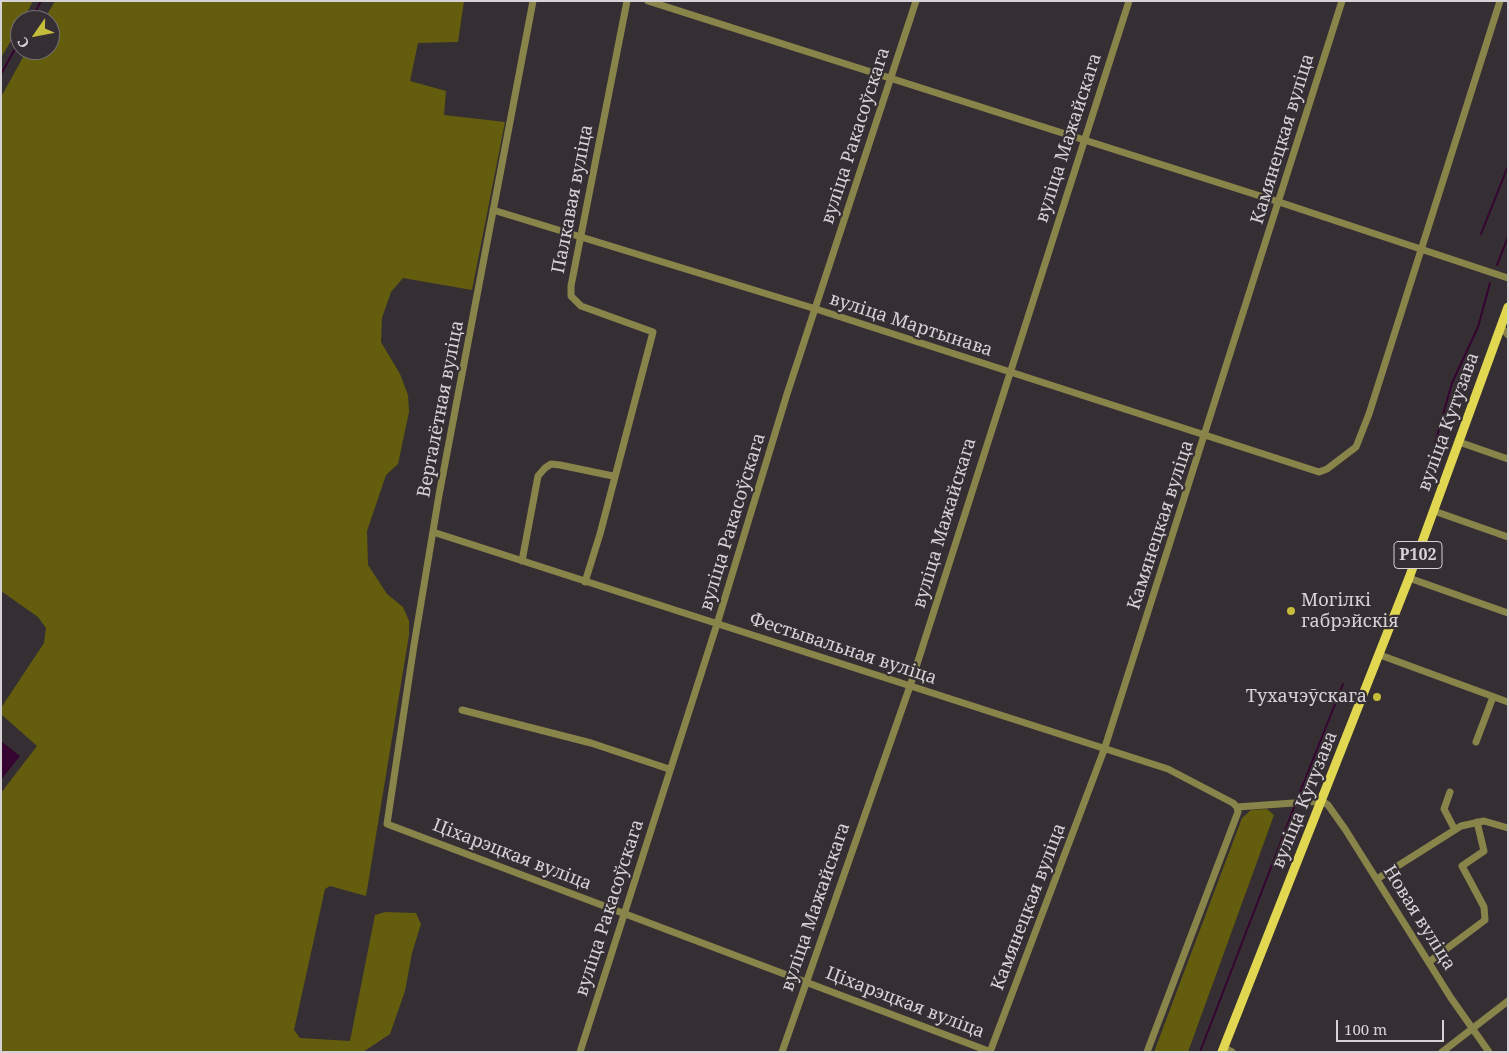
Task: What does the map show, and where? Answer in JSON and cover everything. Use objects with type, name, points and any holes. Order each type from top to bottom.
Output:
[{"type":"main road","name":"вуліца Кутузава","points":[[1226,1050],[1380,655],[1508,306]]},
{"type":"street","name":"Верталётная вуліца","points":[[388,824],[414,645],[433,532],[533,1]]},
{"type":"street","name":"Палкавая вуліца","points":[[585,582],[600,534],[613,476],[653,332],[581,306],[574,302],[571,296],[571,286],[628,1]]},
{"type":"street","points":[[648,1],[1280,202],[1508,278]]},
{"type":"street","name":"вуліца Ракасоўскага","points":[[580,1052],[916,1]]},
{"type":"street","name":"вуліца Мажайскага","points":[[782,1052],[910,686],[1008,373],[1129,1]]},
{"type":"street","name":"Камянецкая вуліца","points":[[990,1052],[1104,750],[1280,202],[1342,1]]},
{"type":"street","points":[[1420,248],[1500,1]]},
{"type":"street","name":"вуліца Мартынава","points":[[493,210],[816,309],[1008,373],[1319,472],[1327,469],[1356,447],[1369,414],[1420,248]]},
{"type":"street","points":[[1501,327],[1508,335]]},
{"type":"street","points":[[1459,442],[1508,459]]},
{"type":"street","points":[[522,561],[538,476],[545,468],[551,464],[560,465],[613,476]]},
{"type":"street","points":[[1434,511],[1508,537]]},
{"type":"street","name":"Фестывальная вуліца","points":[[433,532],[1104,750],[1168,769],[1238,809]]},
{"type":"street","points":[[1409,578],[1508,613]]},
{"type":"street","points":[[1380,655],[1508,702]]},
{"type":"street","points":[[1476,742],[1493,697]]},
{"type":"street","points":[[462,710],[591,743],[669,769]]},
{"type":"street","points":[[1450,792],[1444,809],[1454,830]]},
{"type":"street","points":[[1147,1052],[1238,809],[1322,801]]},
{"type":"street","name":"Новая вуліца","points":[[1322,801],[1334,812],[1472,1029],[1489,1052]]},
{"type":"street","points":[[1377,879],[1454,830],[1484,821],[1508,828]]},
{"type":"street","points":[[1429,962],[1486,920],[1484,906],[1462,866],[1484,851],[1477,822]]},
{"type":"street","name":"Ціхарэцкая вуліца","points":[[388,824],[990,1052]]},
{"type":"street","points":[[1442,1052],[1508,1001]]},
{"type":"shaded area","points":[[1,1],[33,1],[28,10],[10,10],[10,42],[1,58]]},
{"type":"shaded area","points":[[55,1],[464,1],[458,42],[418,43],[410,81],[446,91],[444,115],[505,122],[472,290],[403,278],[391,292],[382,318],[381,342],[400,374],[408,395],[409,412],[398,464],[386,475],[367,531],[368,565],[387,594],[403,607],[409,621],[409,635],[366,896],[330,886],[325,889],[294,1030],[300,1038],[350,1041],[375,915],[385,912],[416,913],[421,924],[412,953],[405,991],[390,1034],[363,1052],[1,1052],[1,793],[37,746],[1,714],[1,708],[44,643],[46,628],[38,617],[1,591],[1,97],[21,60],[60,60],[60,10],[50,10]]},
{"type":"shaded area","points":[[1,741],[20,756],[1,780]]},
{"type":"shaded area","points":[[1267,809],[1274,815],[1188,1052],[1154,1052],[1242,818],[1251,810]]},
{"type":"waterway","points":[[36,10],[41,1]]},
{"type":"waterway","points":[[1,74],[10,58]]},
{"type":"waterway","points":[[1481,234],[1508,166]]},
{"type":"waterway","points":[[1497,265],[1508,237]]},
{"type":"waterway","points":[[1435,443],[1452,383],[1478,327],[1490,283]]},
{"type":"waterway","points":[[1297,800],[1343,684]]},
{"type":"waterway","points":[[1200,1052],[1295,805]]},
{"type":"place","name":"Могілкі габрэйскія","points":[[1291,611]]},
{"type":"place","name":"Тухачэўскага","points":[[1377,697]]}]
